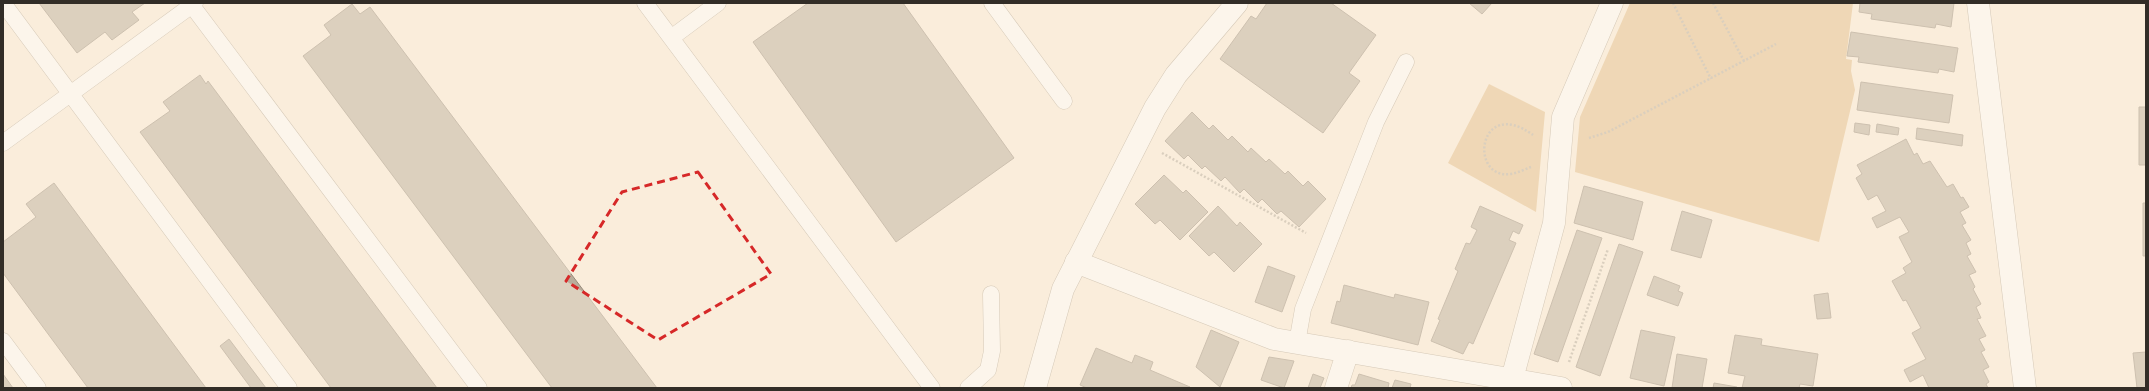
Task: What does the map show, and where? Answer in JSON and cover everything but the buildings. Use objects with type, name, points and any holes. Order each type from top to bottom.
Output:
[{"type":"street","points":[[1035,388],[1063,289],[1158,102],[1176,75],[1237,3]]},
{"type":"street","points":[[1512,379],[1554,223],[1555,147],[1563,117],[1612,3]]},
{"type":"street","points":[[1978,3],[2025,388]]},
{"type":"street","points":[[1076,262],[1274,339],[1560,388]]},
{"type":"street","points":[[1336,388],[1348,351]]},
{"type":"lane","points":[[3,3],[289,388]]},
{"type":"lane","points":[[645,3],[932,388]]},
{"type":"lane","points":[[671,38],[718,3]]},
{"type":"lane","points":[[992,3],[1064,101]]},
{"type":"lane","points":[[3,143],[192,4],[479,388]]},
{"type":"lane","points":[[1297,343],[1303,309],[1376,122],[1406,62]]},
{"type":"lane","points":[[968,388],[988,370],[992,351],[991,294]]},
{"type":"lane","points":[[3,341],[38,388]]},
{"type":"path","points":[[1673,3],[1711,79]]},
{"type":"path","points":[[1713,3],[1744,62]]},
{"type":"path","points":[[1555,147],[1540,141],[1533,134],[1522,127],[1510,123],[1499,125],[1489,132],[1484,142],[1484,154],[1487,163],[1501,173],[1510,174],[1533,166],[1555,147],[1608,132],[1776,44]]},
{"type":"path","points":[[1139,140],[1299,231],[1330,241]]},
{"type":"path","points":[[1560,388],[1608,249]]},
{"type":"highlighted area","points":[[698,172],[771,274],[658,340],[566,281],[622,192]]},
{"type":"shaded area","points":[[1630,3],[1853,3],[1846,59],[1852,60],[1851,71],[1855,90],[1819,242],[1575,172],[1580,117]]},
{"type":"shaded area","points":[[1489,84],[1545,112],[1536,212],[1448,163]]}]
